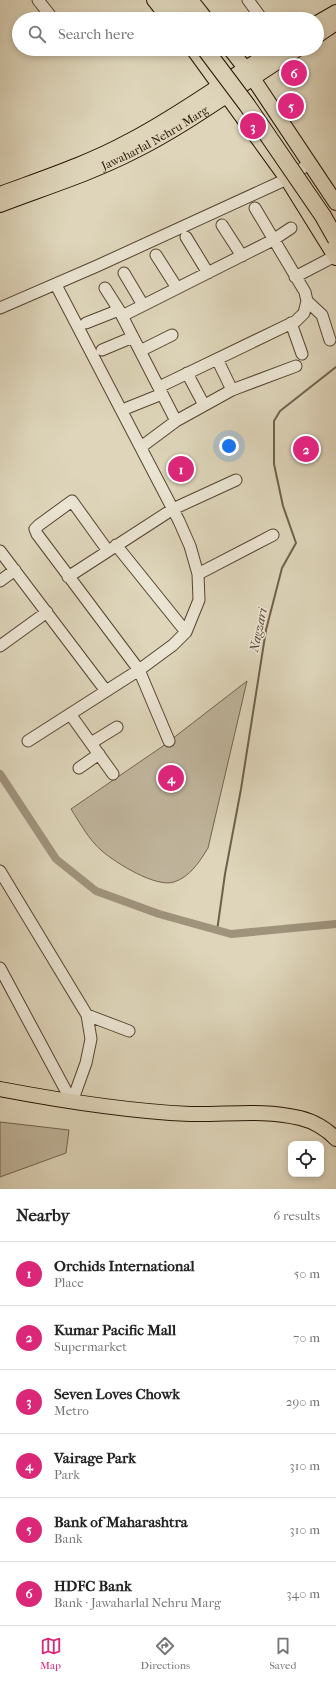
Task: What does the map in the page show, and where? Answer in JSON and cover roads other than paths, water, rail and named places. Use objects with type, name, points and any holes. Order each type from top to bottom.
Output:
[{"type":"highway","points":[[159,0],[174,12]]},
{"type":"highway","points":[[180,0],[189,12]]},
{"type":"highway","points":[[210,56],[248,105],[323,216],[336,239]]},
{"type":"highway","points":[[223,56],[256,99],[336,218]]},
{"type":"main road","points":[[159,0],[165,12]]},
{"type":"main road","points":[[191,0],[200,12]]},
{"type":"main road","points":[[324,19],[336,12]]},
{"type":"main road","points":[[324,31],[336,23]]},
{"type":"main road","points":[[198,56],[286,179],[335,257]]},
{"type":"main road","points":[[236,56],[249,73],[336,203]]},
{"type":"main road","name":"Jawaharlal Nehru Marg","points":[[0,205],[111,163],[157,139],[249,73],[268,56]]},
{"type":"main road","name":"Jawaharlal Nehru Marg","points":[[249,73],[284,56]]},
{"type":"main road","name":"Jawaharlal Nehru Marg","points":[[0,194],[81,163],[129,142],[223,91]]},
{"type":"main road","points":[[0,1090],[72,1102],[146,1111],[192,1114],[281,1114],[302,1118],[318,1125],[336,1139]]},
{"type":"street","points":[[38,0],[47,12]]},
{"type":"street","points":[[248,0],[257,12]]},
{"type":"street","points":[[0,308],[56,285],[286,179],[310,163]]},
{"type":"street","points":[[127,408],[160,391],[187,374],[291,323],[304,313],[307,301],[305,292],[256,208]]},
{"type":"street","points":[[222,225],[242,256]]},
{"type":"street","points":[[86,323],[143,305],[274,240],[291,228]]},
{"type":"street","points":[[186,237],[208,273]]},
{"type":"street","points":[[156,255],[177,288]]},
{"type":"street","points":[[296,277],[335,257]]},
{"type":"street","points":[[124,274],[143,305]]},
{"type":"street","points":[[28,741],[139,670],[173,645],[186,632],[199,600],[198,574],[190,546],[174,509],[56,285]]},
{"type":"street","points":[[105,288],[133,337],[176,421]]},
{"type":"street","points":[[307,301],[322,316],[330,340]]},
{"type":"street","points":[[291,323],[302,354]]},
{"type":"street","points":[[140,351],[172,335]]},
{"type":"street","points":[[102,350],[133,337]]},
{"type":"street","points":[[217,360],[232,390]]},
{"type":"street","points":[[141,447],[176,421],[232,390],[296,366]]},
{"type":"street","points":[[187,374],[204,405]]},
{"type":"street","points":[[68,577],[174,509],[236,480]]},
{"type":"street","points":[[169,741],[139,670],[68,577],[35,529],[38,525],[72,501],[186,632]]},
{"type":"street","points":[[198,574],[273,535]]},
{"type":"street","points":[[0,551],[106,691]]},
{"type":"street","points":[[0,581],[15,570]]},
{"type":"street","points":[[0,646],[47,612]]},
{"type":"street","points":[[70,714],[113,774]]},
{"type":"street","points":[[91,743],[117,727]]},
{"type":"street","points":[[79,768],[99,754]]},
{"type":"street","points":[[0,871],[87,1015],[91,1039],[86,1063],[72,1102]]},
{"type":"street","points":[[0,968],[72,1102]]},
{"type":"street","points":[[87,1015],[129,1031]]},
{"type":"waterway","name":"Nagzari","points":[[217,931],[225,874],[241,789],[266,630],[282,568],[296,543],[283,506],[274,464],[274,421],[280,411],[336,367]]},
{"type":"waterway","points":[[0,774],[56,859],[96,891],[159,914],[231,934],[336,924]]},
{"type":"place","name":"HDFC Bank","points":[[294,73]]},
{"type":"place","name":"Bank of Maharashtra","points":[[291,106]]},
{"type":"place","name":"Seven Loves Chowk","points":[[253,126]]},
{"type":"place","name":"Kumar Pacific Mall","points":[[306,449]]},
{"type":"place","name":"Orchids International","points":[[181,469]]},
{"type":"place","name":"Vairage Park","points":[[171,778]]}]
